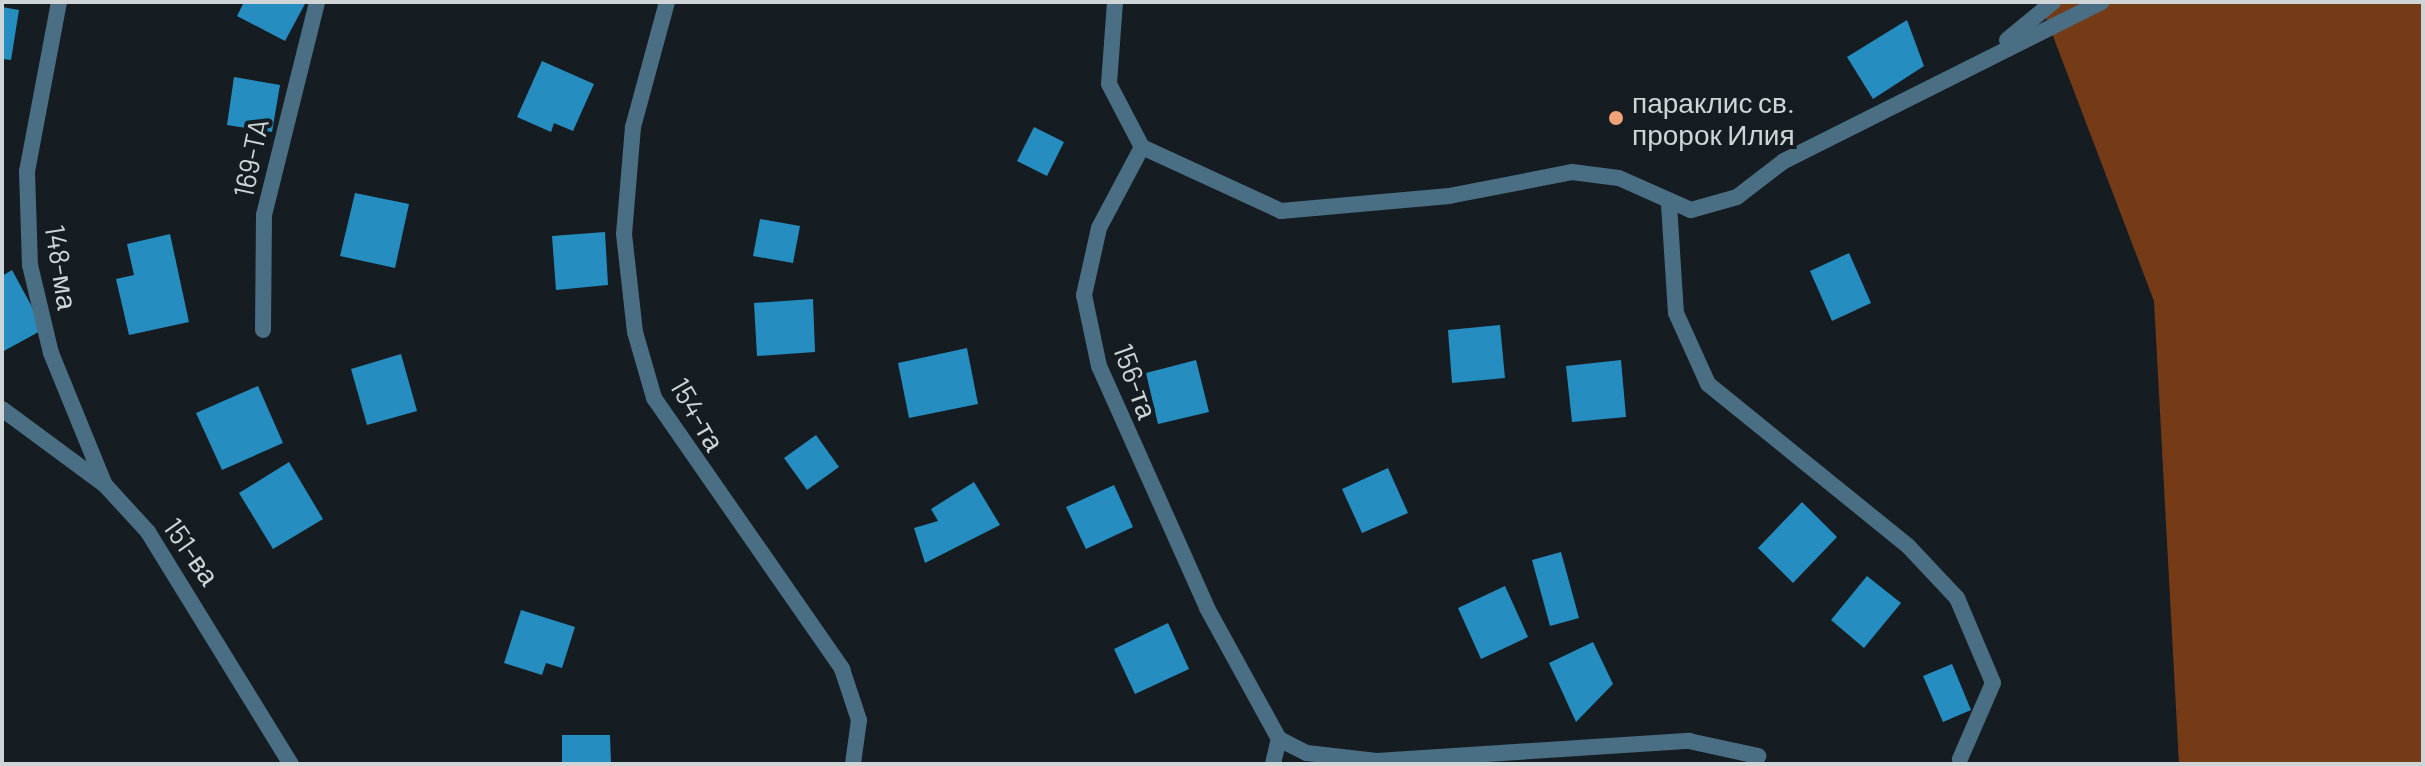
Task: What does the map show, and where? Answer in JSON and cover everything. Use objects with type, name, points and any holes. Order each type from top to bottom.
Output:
[{"type":"street","name":"148-ма","points":[[59,2],[27,171],[30,265],[51,353],[105,485]]},
{"type":"street","name":"169-TA","points":[[263,330],[264,215],[317,2]]},
{"type":"street","name":"154-та","points":[[667,2],[633,127],[624,234],[635,332],[654,398],[842,669],[859,720],[853,764]]},
{"type":"street","points":[[1115,2],[1109,84],[1142,147],[1281,211],[1449,196],[1572,172],[1619,178],[1669,205],[1691,210],[1737,197],[1784,161],[1987,56],[2101,2]]},
{"type":"street","points":[[1987,56],[2053,2]]},
{"type":"street","name":"156-та","points":[[1142,147],[1099,228],[1084,295],[1099,366],[1207,608],[1279,739]]},
{"type":"street","points":[[1669,205],[1676,313],[1708,384],[1908,546],[1957,598],[1993,683],[1960,759]]},
{"type":"street","name":"151-ва","points":[[2,409],[105,485],[148,532],[209,622],[291,764]]},
{"type":"street","points":[[1273,764],[1279,739],[1307,753],[1377,761],[1689,741],[1758,756]]},
{"type":"shaded area","points":[[2040,2],[2423,2],[2423,764],[2179,764],[2154,301]]},
{"type":"building","points":[[244,2],[306,2],[285,41],[237,16]]},
{"type":"building","points":[[2,7],[19,10],[11,60],[2,59]]},
{"type":"building","points":[[1907,20],[1924,66],[1873,99],[1847,57]]},
{"type":"building","points":[[542,61],[594,84],[573,131],[554,123],[551,132],[517,117]]},
{"type":"building","points":[[234,77],[280,85],[272,132],[227,125]]},
{"type":"building","points":[[1034,127],[1064,142],[1047,176],[1017,161]]},
{"type":"building","points":[[355,193],[409,204],[395,268],[340,256]]},
{"type":"building","points":[[760,219],[800,226],[793,263],[753,256]]},
{"type":"building","points":[[605,232],[608,285],[556,290],[552,236]]},
{"type":"building","points":[[170,234],[189,322],[129,335],[116,279],[134,275],[127,244]]},
{"type":"building","points":[[1849,253],[1871,303],[1832,321],[1810,271]]},
{"type":"building","points":[[12,270],[44,329],[2,352],[2,276]]},
{"type":"building","points":[[813,299],[815,352],[757,356],[754,303]]},
{"type":"building","points":[[1500,325],[1505,378],[1452,383],[1448,330]]},
{"type":"building","points":[[967,348],[978,404],[909,418],[898,363]]},
{"type":"building","points":[[401,354],[417,411],[367,425],[351,369]]},
{"type":"building","points":[[1196,360],[1209,412],[1158,424],[1146,373]]},
{"type":"building","points":[[1621,360],[1626,417],[1572,422],[1566,366]]},
{"type":"building","points":[[258,386],[283,443],[222,470],[196,413]]},
{"type":"building","points":[[816,435],[839,467],[807,490],[784,458]]},
{"type":"building","points":[[289,462],[323,519],[273,549],[239,493]]},
{"type":"building","points":[[1388,468],[1408,513],[1362,533],[1342,489]]},
{"type":"building","points":[[974,482],[1000,525],[925,563],[914,528],[938,521],[931,509]]},
{"type":"building","points":[[1114,485],[1133,527],[1086,549],[1066,507]]},
{"type":"building","points":[[1802,502],[1837,537],[1793,583],[1758,548]]},
{"type":"building","points":[[1561,552],[1579,618],[1550,626],[1532,560]]},
{"type":"building","points":[[1867,576],[1901,603],[1864,648],[1831,620]]},
{"type":"building","points":[[1505,586],[1528,637],[1481,659],[1458,608]]},
{"type":"building","points":[[521,610],[575,627],[562,668],[546,663],[542,675],[504,663]]},
{"type":"building","points":[[1168,623],[1189,669],[1135,694],[1114,649]]},
{"type":"building","points":[[1593,642],[1613,684],[1576,722],[1549,663]]},
{"type":"building","points":[[1952,664],[1971,710],[1943,722],[1923,676]]},
{"type":"building","points":[[562,735],[610,735],[611,764],[562,764]]},
{"type":"place","name":"параклис св. пророк Илия","points":[[1616,118]]}]
